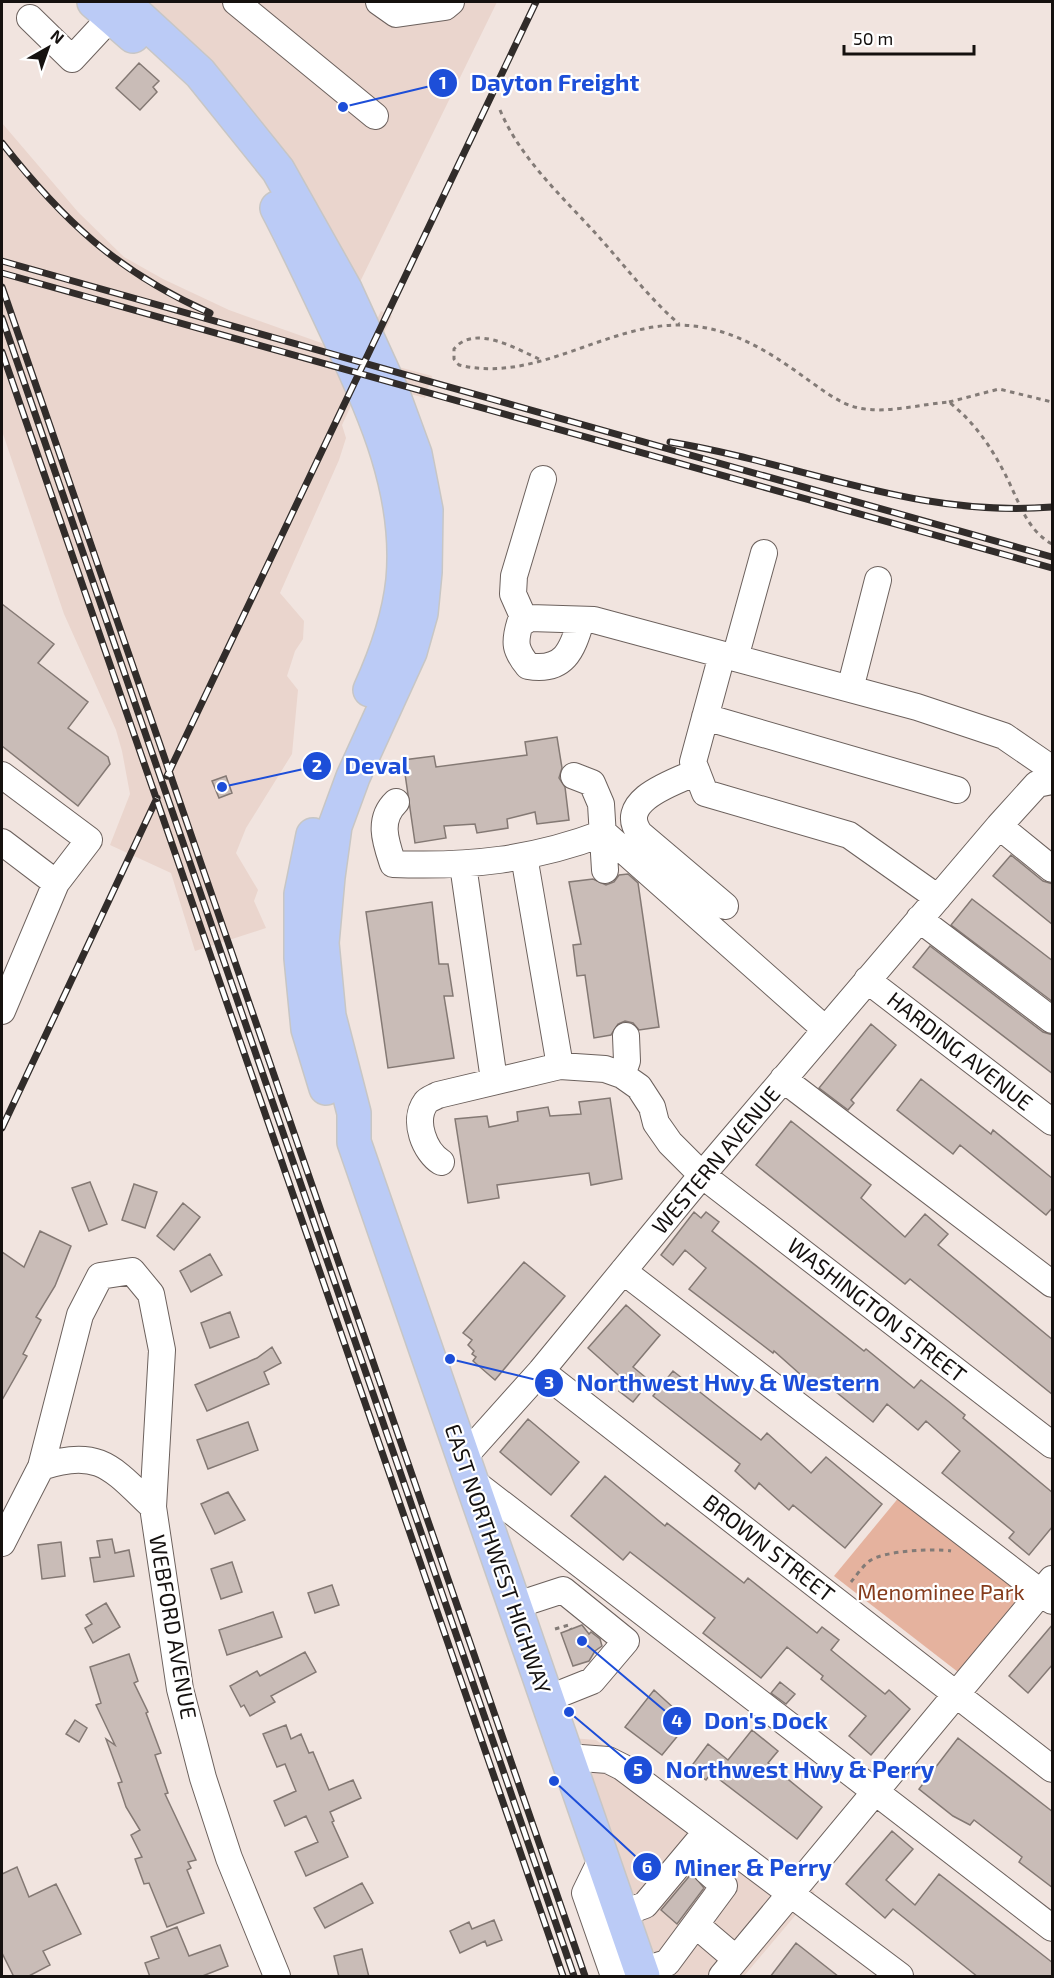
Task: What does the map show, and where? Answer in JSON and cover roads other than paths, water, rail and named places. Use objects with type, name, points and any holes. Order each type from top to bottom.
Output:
[{"type":"main road","name":"EAST NORTHWEST HIGHWAY","points":[[109,7],[200,74],[278,170],[345,289],[393,394],[415,454],[426,510],[425,572],[421,613],[410,652],[353,777],[335,826],[322,943],[329,1016],[354,1113],[354,1142],[621,1914],[633,1975]]},
{"type":"street","points":[[236,2],[375,117]]},
{"type":"street","points":[[379,2],[396,14],[445,7],[451,2]]},
{"type":"street","points":[[30,18],[72,59],[109,7]]},
{"type":"street","points":[[525,621],[513,594],[514,576],[543,479]]},
{"type":"street","points":[[764,553],[705,717],[693,762],[705,793],[849,835],[938,898]]},
{"type":"street","points":[[850,689],[878,580]]},
{"type":"street","points":[[581,621],[569,651],[552,666],[542,668],[528,666],[516,651],[515,639],[520,623],[530,618],[594,620],[850,689],[1004,736],[1053,769]]},
{"type":"street","points":[[705,717],[957,790]]},
{"type":"street","points":[[697,772],[652,793],[637,809],[633,817],[633,825],[640,834],[725,906]]},
{"type":"street","points":[[2,775],[89,840],[56,883],[2,1011]]},
{"type":"street","points":[[574,776],[592,783],[602,804],[605,870]]},
{"type":"street","name":"WESTERN AVENUE","points":[[467,1469],[541,1371],[702,1174],[825,1029],[1037,784],[1053,781]]},
{"type":"street","points":[[396,802],[388,810],[385,818],[385,841],[393,864],[463,865],[558,850],[604,833]]},
{"type":"street","points":[[999,826],[1053,869]]},
{"type":"street","points":[[604,833],[825,1029]]},
{"type":"street","points":[[2,842],[56,883]]},
{"type":"street","points":[[524,856],[560,1066]]},
{"type":"street","points":[[463,865],[494,1080]]},
{"type":"street","points":[[919,919],[1053,1020]]},
{"type":"street","name":"HARDING AVENUE","points":[[867,980],[1053,1122]]},
{"type":"street","points":[[441,1162],[431,1156],[423,1140],[421,1115],[426,1102],[438,1095],[494,1080],[536,1074],[560,1066],[605,1069],[622,1074],[627,1053],[626,1036]]},
{"type":"street","name":"WASHINGTON STREET","points":[[622,1074],[639,1087],[652,1107],[656,1123],[670,1143],[702,1174],[1053,1445]]},
{"type":"street","points":[[783,1079],[1053,1284]]},
{"type":"street","name":"WEBFORD AVENUE","points":[[41,1467],[80,1315],[100,1276],[132,1271],[151,1294],[162,1350],[153,1507],[180,1689],[200,1767],[229,1858],[277,1977]]},
{"type":"street","points":[[623,1271],[1049,1591],[958,1694],[729,1968],[696,1924]]},
{"type":"street","name":"BROWN STREET","points":[[541,1371],[1053,1769]]},
{"type":"street","points":[[2,1542],[41,1467],[61,1460],[81,1458],[100,1462],[120,1476],[153,1507]]},
{"type":"street","points":[[467,1469],[1053,1928]]},
{"type":"street","points":[[514,1606],[563,1590],[626,1641],[592,1681],[547,1698]]},
{"type":"street","points":[[567,1757],[608,1760],[715,1837],[900,1977]]},
{"type":"street","points":[[621,1914],[645,1905],[715,1837]]},
{"type":"street","points":[[602,1858],[585,1893],[633,1975],[667,1963],[724,1886],[706,1870],[715,1837]]},
{"type":"railway","points":[[167,776],[536,2]]},
{"type":"railway","points":[[2,143],[47,197],[94,242],[147,280],[210,313]]},
{"type":"railway","points":[[2,261],[1052,557]]},
{"type":"railway","points":[[2,273],[1052,568]]},
{"type":"railway","points":[[2,287],[585,1976]]},
{"type":"railway","points":[[2,318],[574,1976]]},
{"type":"railway","points":[[2,352],[563,1976]]},
{"type":"railway","points":[[670,442],[767,463],[860,487],[953,505],[1002,508],[1052,507]]},
{"type":"railway","points":[[2,1128],[157,798]]},
{"type":"place","name":"Dayton Freight","points":[[343,107]]},
{"type":"place","name":"Deval","points":[[222,787]]},
{"type":"place","name":"Northwest Hwy & Western","points":[[450,1359]]},
{"type":"place","name":"Don's Dock","points":[[582,1641]]},
{"type":"place","name":"Northwest Hwy & Perry","points":[[569,1712]]},
{"type":"place","name":"Miner & Perry","points":[[554,1781]]},
{"type":"park label","name":"Menominee Park","points":[[941,1592]]}]
